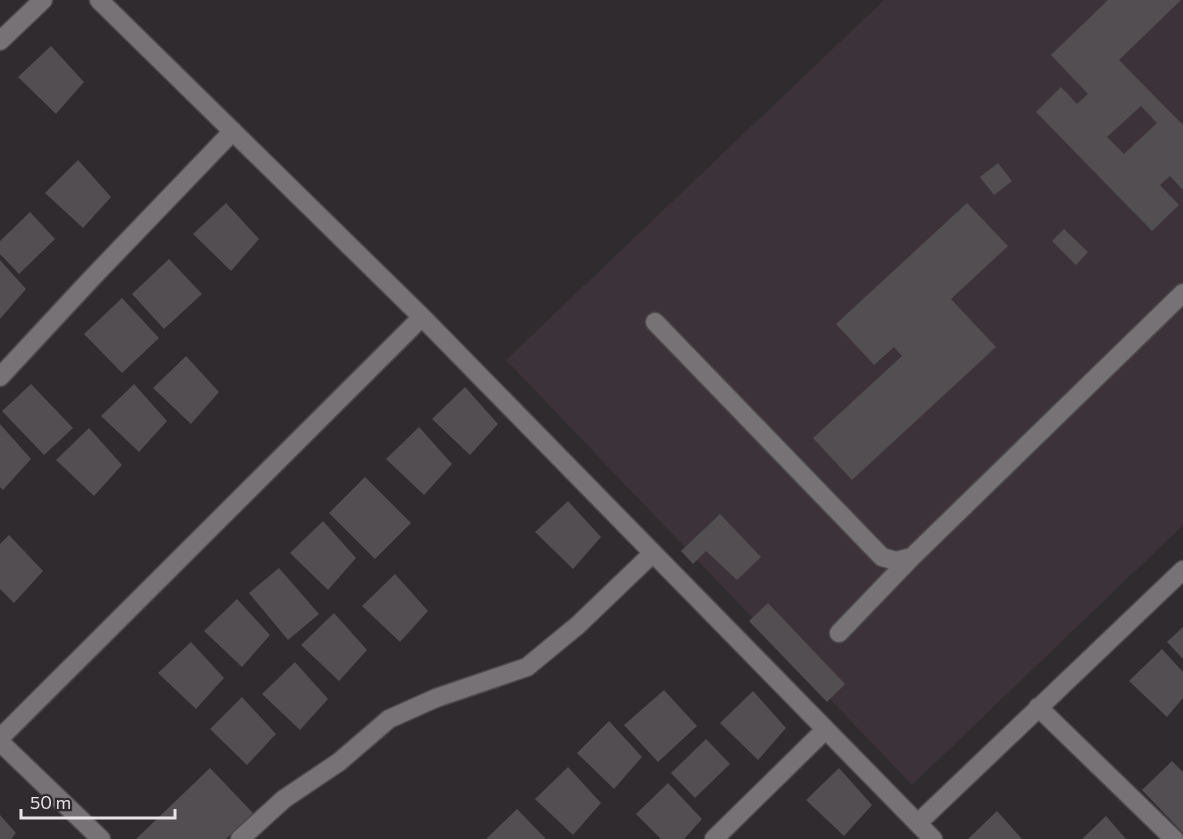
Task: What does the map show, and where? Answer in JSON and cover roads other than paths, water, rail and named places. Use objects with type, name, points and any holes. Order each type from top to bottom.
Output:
[{"type":"street","points":[[0,41],[43,0]]},
{"type":"street","points":[[99,0],[422,317],[933,839]]},
{"type":"street","points":[[0,377],[232,131]]},
{"type":"street","points":[[839,633],[912,557],[1183,293]]},
{"type":"street","points":[[101,839],[0,740],[422,317]]},
{"type":"street","points":[[655,322],[882,557],[896,561],[912,557]]},
{"type":"street","points":[[240,839],[284,799],[339,762],[388,719],[436,698],[527,667],[578,625],[653,553]]},
{"type":"street","points":[[918,823],[1183,570]]},
{"type":"street","points":[[1038,707],[1174,839]]},
{"type":"street","points":[[714,839],[825,730]]}]
